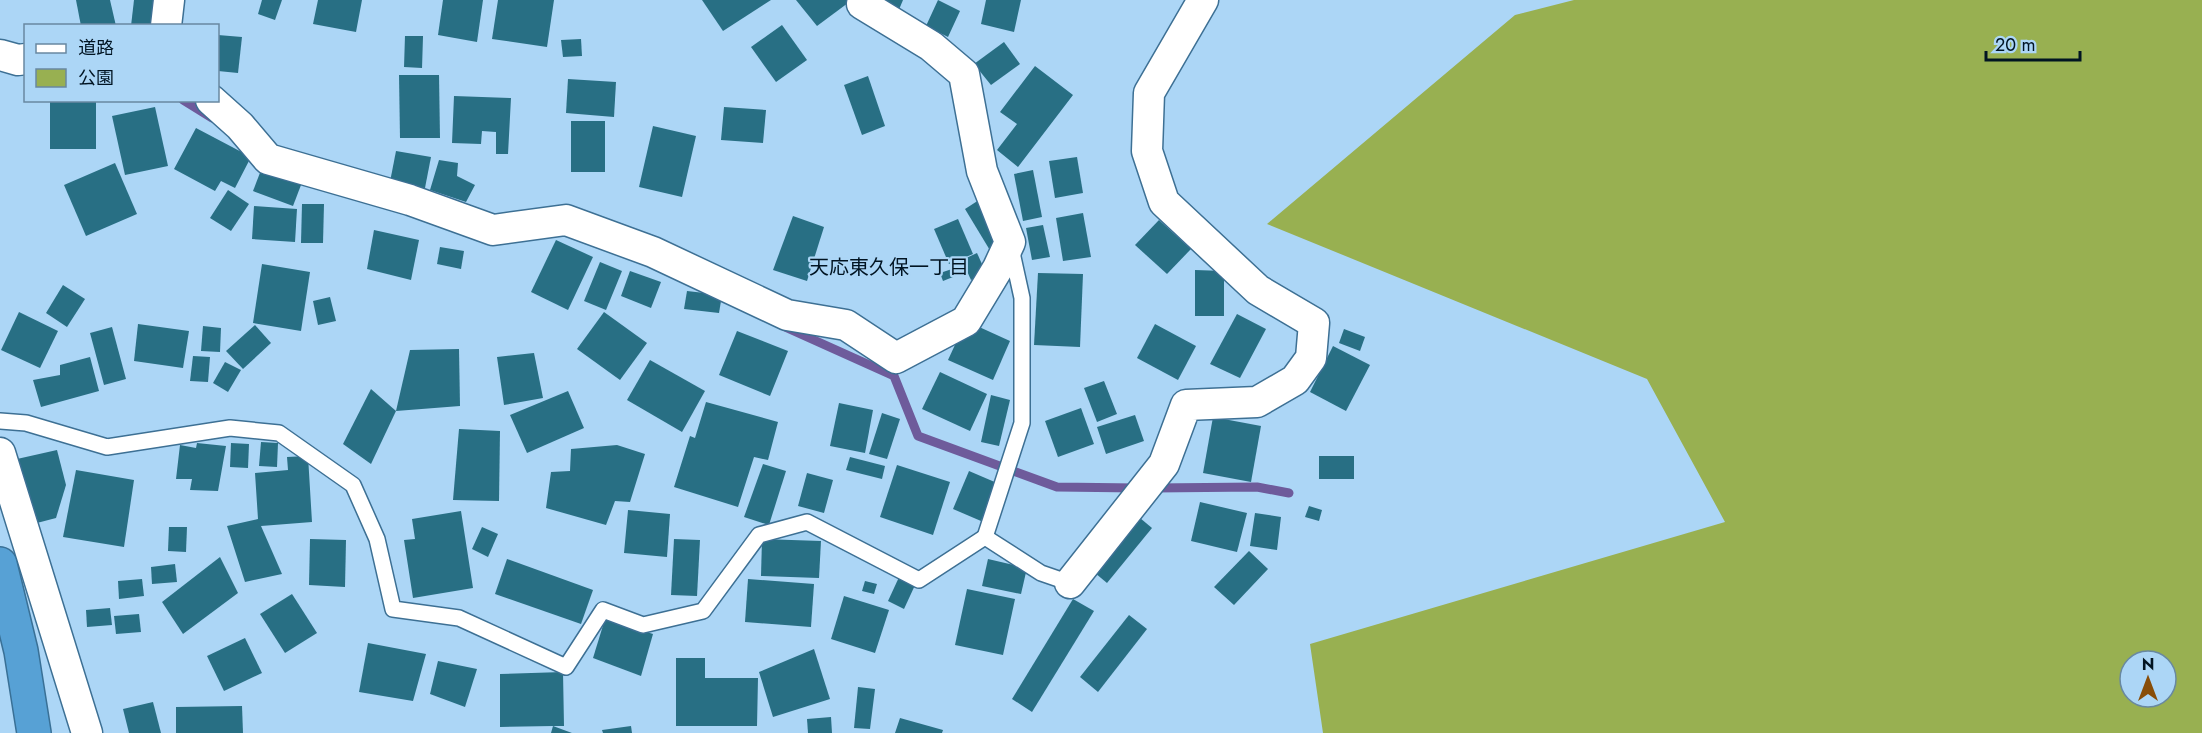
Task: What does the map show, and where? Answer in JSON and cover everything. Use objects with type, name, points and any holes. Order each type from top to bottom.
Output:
[{"type":"highway","points":[[0,564],[21,651],[34,733]]},
{"type":"street","points":[[166,24],[169,0]]},
{"type":"street","points":[[213,102],[240,126],[268,159],[410,200],[493,230],[566,220],[654,252],[787,315],[846,325],[896,358],[966,321],[998,268],[1010,242],[982,171],[964,74],[931,46],[862,4],[863,0]]},
{"type":"street","points":[[1070,583],[1164,464],[1185,405],[1257,402],[1295,380],[1311,358],[1314,323],[1258,290],[1164,202],[1147,151],[1149,93],[1203,0]]},
{"type":"street","points":[[0,55],[24,59]]},
{"type":"street","points":[[0,453],[87,733]]},
{"type":"lane","points":[[0,421],[26,423],[107,447],[230,428],[279,433],[353,485],[376,539],[393,609],[459,618],[566,667],[603,610],[643,625],[703,611],[759,535],[807,522],[920,580],[985,537],[1022,423],[1022,298],[1010,242]]},
{"type":"lane","points":[[985,537],[1041,573],[1070,583]]},
{"type":"green space","points":[[1574,0],[2202,0],[2202,733],[1323,733],[1310,644],[1725,522],[1647,379],[1267,224],[1515,15]]},
{"type":"building","points":[[76,0],[110,0],[116,24],[81,24]]},
{"type":"building","points":[[134,0],[153,0],[151,24],[131,24]]},
{"type":"building","points":[[262,0],[282,0],[275,20],[258,14]]},
{"type":"building","points":[[318,0],[362,0],[356,32],[313,24]]},
{"type":"building","points":[[443,0],[483,0],[477,42],[438,35]]},
{"type":"building","points":[[498,0],[554,0],[547,47],[492,39]]},
{"type":"building","points":[[702,0],[771,0],[723,31]]},
{"type":"building","points":[[796,0],[852,0],[817,26]]},
{"type":"building","points":[[874,0],[903,0],[898,12]]},
{"type":"building","points":[[938,0],[960,11],[948,37],[926,26]]},
{"type":"building","points":[[986,0],[1021,0],[1014,32],[981,24]]},
{"type":"building","points":[[782,25],[807,60],[776,82],[751,47]]},
{"type":"building","points":[[219,35],[242,37],[238,73],[219,71]]},
{"type":"building","points":[[405,36],[423,36],[422,68],[404,67]]},
{"type":"building","points":[[581,39],[582,56],[563,57],[561,40]]},
{"type":"building","points":[[1004,42],[1020,64],[991,85],[974,64]]},
{"type":"building","points":[[1035,66],[1073,95],[1018,167],[997,150],[1017,124],[1000,112]]},
{"type":"building","points":[[399,75],[439,75],[440,138],[400,138]]},
{"type":"building","points":[[868,76],[885,126],[862,135],[844,85]]},
{"type":"building","points":[[568,79],[616,82],[614,117],[566,113]]},
{"type":"building","points":[[454,96],[511,98],[508,154],[496,154],[496,132],[482,131],[481,144],[452,143]]},
{"type":"building","points":[[50,102],[96,102],[96,149],[50,149]]},
{"type":"building","points":[[155,107],[168,166],[125,175],[112,116]]},
{"type":"building","points":[[724,107],[766,110],[763,143],[721,140]]},
{"type":"building","points":[[571,121],[605,121],[605,172],[571,172]]},
{"type":"building","points":[[653,126],[696,136],[682,197],[639,187]]},
{"type":"building","points":[[196,128],[251,157],[235,188],[221,181],[215,191],[174,169]]},
{"type":"building","points":[[396,151],[431,157],[424,193],[389,187]]},
{"type":"building","points":[[1077,157],[1083,193],[1055,198],[1049,161]]},
{"type":"building","points":[[439,160],[458,163],[457,176],[475,185],[466,202],[430,190]]},
{"type":"building","points":[[115,163],[137,214],[86,236],[64,185]]},
{"type":"building","points":[[261,170],[301,185],[293,206],[253,191]]},
{"type":"building","points":[[1033,170],[1042,217],[1023,221],[1014,174]]},
{"type":"building","points":[[228,190],[249,204],[231,231],[210,218]]},
{"type":"building","points":[[979,200],[1005,244],[991,252],[965,209]]},
{"type":"building","points":[[302,204],[324,204],[323,243],[301,243]]},
{"type":"building","points":[[254,206],[297,209],[295,242],[252,239]]},
{"type":"building","points":[[1083,213],[1091,257],[1063,261],[1056,218]]},
{"type":"building","points":[[793,216],[824,227],[807,281],[773,270]]},
{"type":"building","points":[[958,219],[973,254],[949,264],[934,229]]},
{"type":"building","points":[[1159,220],[1191,249],[1167,274],[1135,245]]},
{"type":"building","points":[[1043,225],[1050,257],[1032,260],[1026,228]]},
{"type":"building","points":[[374,230],[419,240],[411,280],[367,269]]},
{"type":"building","points":[[556,240],[593,257],[568,310],[531,292]]},
{"type":"building","points":[[440,247],[464,251],[461,269],[437,264]]},
{"type":"building","points":[[977,253],[986,273],[971,280],[962,260]]},
{"type":"building","points":[[600,262],[622,271],[606,310],[584,301]]},
{"type":"building","points":[[262,264],[310,272],[301,331],[253,323]]},
{"type":"building","points":[[955,268],[958,275],[943,281],[940,273]]},
{"type":"building","points":[[1195,270],[1224,271],[1224,316],[1195,316]]},
{"type":"building","points":[[630,271],[661,282],[651,308],[621,296]]},
{"type":"building","points":[[1038,273],[1083,274],[1080,347],[1034,345]]},
{"type":"building","points":[[63,285],[85,299],[67,327],[46,313]]},
{"type":"building","points":[[687,291],[722,295],[719,313],[684,309]]},
{"type":"building","points":[[330,297],[336,321],[318,325],[313,301]]},
{"type":"building","points":[[19,312],[58,331],[40,368],[1,350]]},
{"type":"building","points":[[604,312],[647,343],[620,380],[577,349]]},
{"type":"building","points":[[1237,314],[1266,329],[1240,378],[1210,364]]},
{"type":"building","points":[[966,321],[1010,341],[993,380],[948,360]]},
{"type":"building","points":[[138,324],[189,331],[183,368],[134,361]]},
{"type":"building","points":[[1155,324],[1196,346],[1178,380],[1137,358]]},
{"type":"building","points":[[255,325],[271,343],[243,369],[226,351]]},
{"type":"building","points":[[203,326],[221,328],[220,352],[201,351]]},
{"type":"building","points":[[112,327],[126,379],[104,385],[90,333]]},
{"type":"building","points":[[1344,329],[1365,337],[1360,351],[1339,343]]},
{"type":"building","points":[[737,331],[788,351],[770,396],[719,375]]},
{"type":"building","points":[[1333,346],[1370,365],[1346,411],[1310,392]]},
{"type":"building","points":[[459,349],[460,406],[396,411],[410,350]]},
{"type":"building","points":[[534,353],[543,398],[504,405],[497,357]]},
{"type":"building","points":[[193,356],[210,357],[208,382],[190,381]]},
{"type":"building","points":[[90,357],[99,391],[41,407],[33,380],[60,375],[60,365]]},
{"type":"building","points":[[650,360],[705,391],[682,432],[627,400]]},
{"type":"building","points":[[225,362],[241,370],[228,392],[213,383]]},
{"type":"building","points":[[940,372],[987,394],[970,431],[922,409]]},
{"type":"building","points":[[1104,381],[1117,414],[1097,422],[1084,388]]},
{"type":"building","points":[[371,389],[396,411],[371,464],[343,444]]},
{"type":"building","points":[[568,391],[584,428],[527,453],[510,415]]},
{"type":"building","points":[[991,395],[1010,400],[999,446],[981,442]]},
{"type":"building","points":[[706,402],[778,422],[768,460],[754,457],[738,507],[674,487],[690,436],[695,438]]},
{"type":"building","points":[[839,403],[873,410],[865,453],[830,446]]},
{"type":"building","points":[[1081,408],[1094,444],[1058,457],[1045,421]]},
{"type":"building","points":[[882,413],[900,419],[887,459],[869,454]]},
{"type":"building","points":[[1135,415],[1144,441],[1106,454],[1097,427]]},
{"type":"building","points":[[1213,417],[1261,426],[1251,482],[1203,473]]},
{"type":"building","points":[[459,429],[500,431],[499,501],[453,500]]},
{"type":"building","points":[[261,442],[278,443],[277,467],[259,466]]},
{"type":"building","points":[[197,443],[226,446],[218,491],[190,490],[192,479],[176,479],[180,445],[196,448]]},
{"type":"building","points":[[231,443],[249,444],[248,468],[230,467]]},
{"type":"building","points":[[617,445],[645,454],[630,502],[615,501],[606,525],[546,508],[551,472],[570,471],[571,449]]},
{"type":"building","points":[[57,450],[66,485],[56,518],[33,524],[17,459]]},
{"type":"building","points":[[308,456],[312,522],[261,526],[282,574],[245,582],[227,526],[258,519],[255,473],[288,470],[287,457]]},
{"type":"building","points":[[1319,456],[1354,456],[1354,479],[1319,479]]},
{"type":"building","points":[[850,457],[885,466],[882,479],[846,470]]},
{"type":"building","points":[[763,464],[786,471],[769,525],[744,517]]},
{"type":"building","points":[[897,465],[950,482],[933,535],[880,517]]},
{"type":"building","points":[[76,470],[134,480],[124,547],[63,537]]},
{"type":"building","points":[[969,471],[997,483],[981,521],[953,509]]},
{"type":"building","points":[[807,473],[833,480],[824,513],[798,506]]},
{"type":"building","points":[[1200,502],[1247,513],[1237,552],[1191,541]]},
{"type":"building","points":[[1309,506],[1322,510],[1319,521],[1305,517]]},
{"type":"building","points":[[628,510],[670,514],[667,557],[624,553]]},
{"type":"building","points":[[461,511],[473,588],[413,598],[404,540],[415,539],[412,519]]},
{"type":"building","points":[[1255,513],[1281,517],[1277,550],[1250,546]]},
{"type":"building","points":[[1140,518],[1152,528],[1107,583],[1095,573]]},
{"type":"building","points":[[169,527],[187,527],[186,552],[168,551]]},
{"type":"building","points":[[482,527],[498,534],[488,557],[472,549]]},
{"type":"building","points":[[310,539],[346,540],[345,587],[309,585]]},
{"type":"building","points":[[674,539],[700,540],[697,596],[671,595]]},
{"type":"building","points":[[762,539],[821,541],[819,578],[761,576]]},
{"type":"building","points":[[1249,551],[1268,569],[1234,605],[1214,587]]},
{"type":"building","points":[[220,557],[238,593],[183,634],[162,602]]},
{"type":"building","points":[[507,559],[593,590],[581,624],[495,594]]},
{"type":"building","points":[[988,559],[1027,568],[1021,594],[982,586]]},
{"type":"building","points":[[175,564],[177,582],[152,584],[151,567]]},
{"type":"building","points":[[900,575],[916,583],[904,609],[888,601]]},
{"type":"building","points":[[142,579],[144,596],[119,599],[118,581]]},
{"type":"building","points":[[748,579],[814,584],[811,627],[745,622]]},
{"type":"building","points":[[865,581],[877,584],[874,594],[862,591]]},
{"type":"building","points":[[967,589],[1015,599],[1003,655],[955,645]]},
{"type":"building","points":[[292,594],[317,633],[285,653],[260,614]]},
{"type":"building","points":[[844,596],[889,610],[875,653],[831,639]]},
{"type":"building","points":[[1073,599],[1094,611],[1032,712],[1012,699]]},
{"type":"building","points":[[110,608],[112,625],[87,627],[86,610]]},
{"type":"building","points":[[139,614],[141,632],[116,634],[114,616]]},
{"type":"building","points":[[1129,615],[1147,629],[1098,692],[1080,677]]},
{"type":"building","points":[[605,619],[653,634],[641,676],[593,658]]},
{"type":"building","points":[[245,638],[262,673],[224,691],[207,656]]},
{"type":"building","points":[[368,643],[426,654],[413,701],[359,692]]},
{"type":"building","points":[[814,649],[830,699],[773,717],[759,672]]},
{"type":"building","points":[[676,658],[705,658],[705,678],[758,678],[757,726],[676,726]]},
{"type":"building","points":[[438,661],[477,669],[465,707],[430,694]]},
{"type":"building","points":[[563,672],[564,726],[500,727],[500,674]]},
{"type":"building","points":[[858,687],[875,689],[870,729],[854,728]]},
{"type":"building","points":[[153,702],[161,733],[129,733],[123,709]]},
{"type":"building","points":[[242,706],[243,733],[176,733],[176,707]]},
{"type":"building","points":[[831,717],[832,733],[808,733],[807,719]]},
{"type":"building","points":[[900,718],[943,730],[942,733],[895,733]]},
{"type":"building","points":[[553,726],[572,733],[551,733]]},
{"type":"building","points":[[631,726],[632,733],[603,733],[602,730]]},
{"type":"waterway","points":[[186,102],[212,118]]},
{"type":"waterway","points":[[785,327],[894,376],[918,436],[1057,487],[1137,488]]},
{"type":"waterway","points":[[1154,488],[1257,487],[1289,493]]},
{"type":"district","name":"天応東久保一丁目","points":[[889,267]]}]
